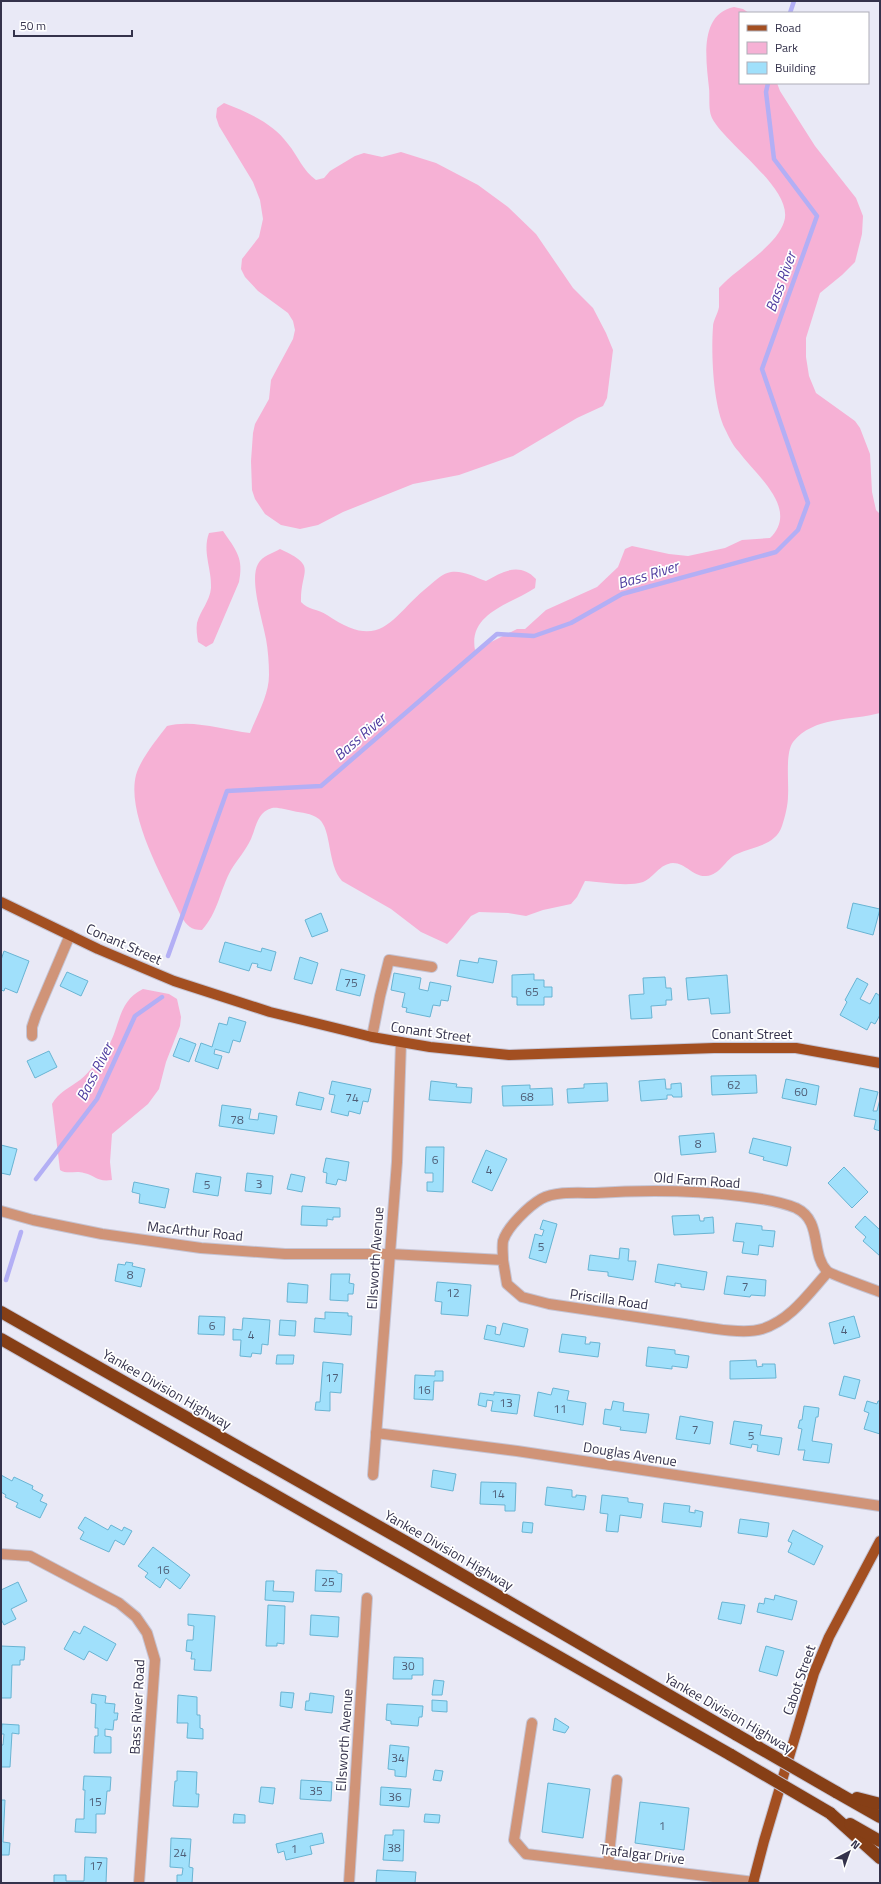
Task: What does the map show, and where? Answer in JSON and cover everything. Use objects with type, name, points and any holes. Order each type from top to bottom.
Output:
[{"type":"highway","name":"Yankee Division Highway","points":[[1,1312],[406,1542],[880,1817]]},
{"type":"highway","points":[[1,1339],[880,1841]]},
{"type":"highway","points":[[836,1792],[880,1804]]},
{"type":"highway","points":[[830,1813],[880,1858]]},
{"type":"main road","name":"Conant Street","points":[[1,902],[70,935],[174,981],[270,1012],[372,1037],[430,1047],[509,1055],[714,1048],[796,1048],[880,1063]]},
{"type":"main road","name":"Cabot Street","points":[[754,1882],[764,1841],[814,1673],[829,1637],[880,1541]]},
{"type":"street","points":[[32,1036],[32,1027],[36,1015],[70,935]]},
{"type":"street","points":[[372,1037],[389,960],[432,967]]},
{"type":"street","name":"Ellsworth Avenue","points":[[373,1475],[397,1162],[401,1042]]},
{"type":"street","name":"Old Farm Road","points":[[502,1260],[503,1241],[513,1225],[528,1209],[542,1199],[561,1194],[644,1190],[734,1195],[763,1199],[797,1208],[807,1217],[814,1227],[821,1262],[828,1272]]},
{"type":"street","name":"MacArthur Road","points":[[1,1211],[33,1220],[102,1234],[201,1248],[285,1254],[390,1254]]},
{"type":"street","points":[[390,1254],[502,1260]]},
{"type":"street","name":"Priscilla Road","points":[[502,1260],[507,1284],[522,1297],[549,1304],[716,1328],[746,1330],[761,1329],[789,1314],[828,1272]]},
{"type":"street","points":[[828,1272],[880,1292]]},
{"type":"street","name":"Douglas Avenue","points":[[376,1433],[517,1451],[880,1506]]},
{"type":"street","name":"Bass River Road","points":[[1,1554],[30,1556],[120,1603],[136,1617],[146,1633],[155,1660],[139,1883]]},
{"type":"street","name":"Ellsworth Avenue","points":[[349,1883],[367,1598]]},
{"type":"street","name":"Trafalgar Drive","points":[[532,1723],[514,1840],[526,1854],[754,1882]]},
{"type":"street","points":[[608,1864],[617,1780]]},
{"type":"green space","points":[[734,7],[743,9],[748,12],[739,12],[739,84],[777,84],[780,91],[815,146],[856,198],[863,216],[862,234],[855,262],[820,293],[806,338],[806,357],[809,376],[816,393],[855,421],[860,428],[870,454],[872,492],[876,510],[880,514],[880,713],[822,724],[811,728],[793,742],[789,753],[786,811],[779,833],[769,842],[733,856],[719,870],[711,875],[701,876],[682,865],[673,863],[664,866],[643,882],[622,884],[585,881],[577,897],[571,904],[543,910],[526,916],[508,913],[479,912],[471,916],[447,944],[421,932],[391,909],[342,881],[334,866],[326,831],[319,819],[306,814],[280,808],[272,808],[263,813],[260,817],[249,843],[231,870],[212,916],[202,930],[190,927],[181,916],[165,884],[141,828],[136,809],[134,791],[136,775],[145,756],[167,726],[177,724],[198,724],[250,733],[265,697],[269,675],[267,648],[255,580],[258,564],[265,557],[280,549],[300,560],[304,565],[305,570],[301,591],[301,602],[307,607],[324,613],[346,626],[361,631],[374,631],[395,619],[416,597],[442,575],[455,572],[464,573],[486,581],[505,571],[511,570],[524,571],[530,574],[536,579],[535,588],[493,611],[485,618],[478,627],[475,637],[475,650],[517,629],[525,629],[546,610],[597,587],[618,567],[625,549],[632,546],[669,554],[688,556],[725,548],[742,540],[770,538],[778,527],[780,516],[778,504],[764,482],[731,441],[721,419],[715,393],[712,351],[713,327],[719,307],[719,288],[765,249],[773,240],[780,231],[784,222],[785,209],[770,182],[720,129],[711,115],[706,52],[707,40],[710,28],[715,19],[723,11]]},
{"type":"green space","points":[[224,103],[250,114],[275,130],[292,149],[304,168],[316,180],[324,178],[330,171],[355,156],[364,153],[382,157],[401,152],[436,163],[478,185],[508,207],[536,234],[573,288],[593,308],[606,333],[613,350],[607,398],[603,406],[577,418],[513,456],[459,475],[413,484],[343,512],[318,525],[300,529],[281,525],[265,514],[255,499],[252,490],[251,461],[253,433],[255,424],[269,399],[271,380],[293,339],[295,330],[293,321],[288,313],[258,291],[245,277],[241,269],[242,259],[259,237],[263,219],[260,200],[253,182],[219,126],[216,117],[217,108]]},
{"type":"green space","points":[[223,531],[235,549],[240,560],[239,582],[213,643],[206,647],[198,642],[197,623],[209,597],[211,588],[206,547],[207,540],[209,533]]},
{"type":"green space","points":[[143,989],[169,994],[177,999],[181,1017],[180,1026],[166,1062],[159,1089],[148,1104],[112,1134],[110,1162],[112,1180],[103,1180],[81,1172],[60,1170],[52,1104],[61,1093],[80,1080],[96,1064],[113,1038],[124,1007],[135,994]]},
{"type":"building","points":[[853,903],[880,909],[873,935],[847,928]]},
{"type":"building","points":[[321,913],[328,931],[312,937],[305,920]]},
{"type":"building","points":[[225,942],[261,952],[262,948],[276,952],[271,971],[257,967],[258,964],[252,963],[249,971],[219,962]]},
{"type":"building","points":[[4,951],[29,961],[17,993],[5,988],[4,991],[1,990],[1,960]]},
{"type":"building","points":[[300,957],[318,963],[312,984],[294,979]]},
{"type":"building","points":[[479,958],[497,961],[493,983],[457,976],[460,960],[478,963]]},
{"type":"building","points":[[341,969],[365,975],[360,996],[336,990]]},
{"type":"building","points":[[67,972],[88,981],[81,996],[60,986]]},
{"type":"building","points":[[394,973],[421,978],[419,989],[428,991],[430,982],[451,986],[448,1001],[441,1000],[440,1006],[433,1005],[430,1017],[406,1012],[407,1008],[402,1007],[405,993],[391,990]]},
{"type":"building","points":[[534,974],[534,980],[544,980],[544,987],[552,987],[552,997],[544,997],[544,1005],[517,1005],[517,997],[512,997],[512,975]]},
{"type":"building","points":[[727,975],[730,1013],[711,1014],[709,998],[688,1000],[686,978]]},
{"type":"building","points":[[665,977],[666,988],[671,988],[672,1000],[666,1000],[666,1005],[651,1006],[652,1018],[631,1019],[629,995],[644,994],[643,978]]},
{"type":"building","points":[[857,978],[868,984],[860,999],[870,1004],[876,993],[880,996],[880,1015],[875,1024],[871,1022],[867,1030],[840,1015],[847,1002],[845,1000]]},
{"type":"building","points":[[229,1017],[246,1022],[240,1042],[233,1040],[229,1053],[215,1049],[214,1054],[222,1056],[218,1069],[195,1061],[201,1043],[212,1047],[219,1023],[227,1025]]},
{"type":"building","points":[[180,1038],[196,1044],[189,1062],[173,1056]]},
{"type":"building","points":[[49,1051],[57,1067],[35,1078],[27,1061]]},
{"type":"building","points":[[756,1075],[757,1093],[712,1095],[711,1076]]},
{"type":"building","points":[[665,1079],[666,1089],[671,1089],[671,1084],[681,1083],[682,1097],[667,1095],[667,1099],[641,1101],[639,1081]]},
{"type":"building","points":[[786,1079],[819,1086],[816,1105],[782,1098]]},
{"type":"building","points":[[332,1081],[371,1089],[368,1102],[363,1101],[360,1114],[349,1111],[348,1116],[331,1112],[335,1095],[329,1094]]},
{"type":"building","points":[[431,1081],[457,1084],[456,1087],[472,1088],[471,1103],[429,1100]]},
{"type":"building","points":[[607,1083],[608,1101],[568,1103],[567,1089],[584,1088],[584,1084]]},
{"type":"building","points":[[530,1085],[530,1089],[552,1088],[553,1105],[503,1106],[502,1086]]},
{"type":"building","points":[[860,1088],[878,1092],[873,1111],[877,1111],[880,1099],[880,1131],[874,1129],[876,1120],[854,1116]]},
{"type":"building","points":[[299,1092],[324,1098],[321,1110],[296,1105]]},
{"type":"building","points":[[222,1105],[251,1109],[249,1119],[258,1120],[259,1113],[277,1116],[274,1134],[219,1126]]},
{"type":"building","points":[[714,1133],[716,1152],[681,1155],[679,1136]]},
{"type":"building","points":[[753,1138],[791,1147],[787,1166],[763,1160],[764,1157],[749,1153]]},
{"type":"building","points":[[1,1145],[17,1149],[10,1175],[1,1173]]},
{"type":"building","points":[[426,1147],[444,1147],[443,1192],[427,1191],[427,1182],[433,1182],[433,1173],[425,1173]]},
{"type":"building","points":[[486,1150],[507,1159],[492,1191],[472,1182]]},
{"type":"building","points":[[326,1158],[349,1162],[346,1181],[338,1179],[336,1185],[326,1183],[327,1173],[323,1172]]},
{"type":"building","points":[[844,1167],[868,1192],[852,1208],[828,1183]]},
{"type":"building","points":[[196,1173],[221,1177],[218,1196],[193,1192]]},
{"type":"building","points":[[247,1173],[273,1176],[271,1194],[245,1191]]},
{"type":"building","points":[[291,1174],[305,1177],[302,1192],[287,1189]]},
{"type":"building","points":[[134,1182],[169,1189],[165,1208],[139,1203],[140,1194],[132,1192]]},
{"type":"building","points":[[302,1206],[340,1208],[340,1217],[333,1217],[333,1220],[327,1219],[327,1226],[301,1225]]},
{"type":"building","points":[[699,1215],[700,1221],[704,1221],[704,1218],[713,1217],[714,1233],[674,1235],[672,1216]]},
{"type":"building","points":[[865,1216],[880,1230],[880,1256],[863,1241],[866,1237],[855,1227]]},
{"type":"building","points":[[543,1220],[557,1224],[546,1263],[529,1258],[535,1234],[542,1236],[544,1230],[540,1229]]},
{"type":"building","points":[[736,1223],[762,1226],[762,1230],[775,1231],[773,1247],[759,1245],[758,1255],[742,1253],[744,1242],[733,1241]]},
{"type":"building","points":[[620,1248],[629,1249],[628,1261],[636,1261],[633,1280],[608,1276],[608,1272],[588,1270],[590,1255],[619,1259]]},
{"type":"building","points":[[126,1262],[133,1263],[132,1266],[145,1269],[141,1287],[115,1281],[118,1264],[125,1265]]},
{"type":"building","points":[[658,1264],[707,1272],[704,1290],[681,1287],[681,1284],[675,1283],[675,1286],[655,1282]]},
{"type":"building","points":[[331,1274],[350,1274],[349,1283],[354,1284],[353,1294],[348,1294],[348,1301],[330,1300]]},
{"type":"building","points":[[727,1276],[766,1280],[765,1296],[751,1295],[750,1297],[724,1294]]},
{"type":"building","points":[[437,1282],[471,1285],[468,1316],[441,1314],[442,1302],[435,1301]]},
{"type":"building","points":[[288,1283],[308,1285],[307,1303],[287,1302]]},
{"type":"building","points":[[325,1312],[348,1313],[348,1316],[352,1316],[351,1335],[314,1332],[315,1318],[325,1319]]},
{"type":"building","points":[[199,1316],[225,1317],[224,1335],[198,1334]]},
{"type":"building","points":[[854,1316],[860,1337],[834,1344],[829,1323]]},
{"type":"building","points":[[243,1318],[270,1320],[268,1345],[262,1344],[261,1354],[252,1353],[251,1357],[240,1356],[241,1340],[233,1340],[233,1329],[242,1330]]},
{"type":"building","points":[[280,1320],[296,1321],[295,1336],[279,1335]]},
{"type":"building","points":[[503,1323],[528,1329],[524,1347],[484,1339],[487,1325],[496,1327],[495,1334],[500,1335]]},
{"type":"building","points":[[562,1334],[586,1337],[585,1344],[590,1344],[590,1342],[600,1343],[598,1357],[559,1352]]},
{"type":"building","points":[[648,1347],[675,1350],[675,1354],[689,1356],[687,1368],[672,1366],[672,1369],[646,1366]]},
{"type":"building","points":[[277,1355],[294,1355],[293,1364],[276,1364]]},
{"type":"building","points":[[756,1360],[757,1367],[763,1366],[762,1364],[775,1364],[776,1378],[730,1379],[730,1361]]},
{"type":"building","points":[[323,1362],[343,1364],[341,1393],[330,1392],[330,1411],[315,1410],[316,1402],[320,1402]]},
{"type":"building","points":[[435,1371],[443,1371],[443,1381],[434,1381],[433,1400],[414,1399],[415,1375],[435,1376]]},
{"type":"building","points":[[844,1376],[860,1380],[855,1399],[839,1395]]},
{"type":"building","points":[[553,1388],[569,1391],[567,1400],[586,1403],[583,1425],[534,1416],[538,1392],[551,1395]]},
{"type":"building","points":[[494,1392],[520,1395],[517,1414],[491,1411],[493,1401],[487,1400],[486,1407],[478,1405],[480,1393],[494,1395]]},
{"type":"building","points":[[613,1401],[624,1403],[623,1411],[649,1414],[646,1433],[620,1430],[621,1427],[603,1424],[605,1409],[611,1410]]},
{"type":"building","points":[[867,1401],[877,1404],[878,1401],[880,1401],[880,1434],[864,1429],[869,1413],[864,1411]]},
{"type":"building","points":[[804,1406],[819,1408],[812,1441],[832,1444],[829,1463],[803,1460],[805,1450],[798,1450],[802,1429],[798,1428],[800,1420],[802,1420]]},
{"type":"building","points":[[680,1416],[713,1422],[710,1444],[676,1439]]},
{"type":"building","points":[[734,1421],[762,1425],[760,1435],[782,1438],[779,1455],[757,1451],[758,1445],[752,1444],[751,1448],[730,1444]]},
{"type":"building","points":[[433,1470],[456,1474],[453,1491],[431,1487]]},
{"type":"building","points":[[1,1475],[12,1481],[14,1477],[33,1486],[32,1489],[43,1495],[40,1501],[47,1504],[40,1518],[16,1507],[18,1503],[5,1497],[6,1495],[1,1492]]},
{"type":"building","points":[[481,1482],[516,1483],[515,1511],[505,1511],[505,1505],[480,1504]]},
{"type":"building","points":[[547,1487],[572,1490],[572,1497],[576,1497],[576,1495],[586,1496],[584,1510],[545,1505]]},
{"type":"building","points":[[602,1495],[628,1498],[628,1502],[643,1504],[641,1518],[620,1515],[618,1532],[606,1531],[608,1514],[600,1513]]},
{"type":"building","points":[[664,1503],[690,1506],[689,1512],[695,1513],[695,1510],[703,1512],[701,1527],[662,1522]]},
{"type":"building","points":[[85,1517],[108,1530],[111,1525],[122,1531],[124,1527],[132,1531],[124,1545],[115,1540],[109,1552],[80,1539],[84,1532],[78,1528]]},
{"type":"building","points":[[740,1519],[769,1523],[767,1537],[738,1533]]},
{"type":"building","points":[[523,1522],[533,1523],[532,1533],[522,1532]]},
{"type":"building","points":[[793,1530],[823,1546],[814,1565],[788,1552],[792,1543],[788,1541]]},
{"type":"building","points":[[153,1547],[190,1575],[180,1589],[166,1578],[160,1588],[145,1577],[148,1573],[138,1566]]},
{"type":"building","points":[[316,1570],[337,1571],[337,1573],[342,1574],[341,1592],[315,1591]]},
{"type":"building","points":[[266,1581],[274,1581],[273,1591],[294,1592],[293,1602],[265,1600]]},
{"type":"building","points":[[18,1582],[27,1601],[11,1609],[16,1619],[4,1625],[1,1619],[1,1590]]},
{"type":"building","points":[[775,1595],[797,1601],[792,1620],[757,1612],[759,1603],[764,1604],[765,1598],[774,1600]]},
{"type":"building","points":[[722,1602],[745,1605],[741,1624],[718,1619]]},
{"type":"building","points":[[268,1605],[285,1606],[284,1644],[277,1643],[277,1646],[266,1646]]},
{"type":"building","points":[[188,1614],[215,1616],[211,1671],[194,1670],[195,1659],[191,1659],[192,1652],[186,1651],[187,1640],[193,1640],[194,1626],[188,1625]]},
{"type":"building","points":[[311,1615],[339,1617],[338,1637],[310,1635]]},
{"type":"building","points":[[84,1626],[116,1644],[107,1661],[89,1651],[84,1660],[64,1649],[74,1631],[80,1634]]},
{"type":"building","points":[[1,1646],[25,1647],[24,1660],[20,1660],[20,1665],[12,1665],[11,1698],[1,1698]]},
{"type":"building","points":[[766,1646],[784,1651],[777,1676],[759,1671]]},
{"type":"building","points":[[394,1657],[423,1658],[423,1675],[412,1675],[412,1679],[393,1679]]},
{"type":"building","points":[[434,1680],[444,1681],[442,1695],[432,1695]]},
{"type":"building","points":[[281,1692],[294,1693],[292,1708],[280,1706]]},
{"type":"building","points":[[310,1693],[334,1696],[332,1713],[305,1710],[306,1701],[309,1701]]},
{"type":"building","points":[[92,1694],[106,1696],[105,1703],[115,1704],[114,1713],[118,1713],[117,1720],[114,1720],[113,1730],[105,1729],[105,1736],[111,1737],[111,1753],[94,1753],[95,1736],[98,1736],[98,1728],[95,1728],[96,1704],[91,1703]]},
{"type":"building","points":[[178,1695],[197,1697],[197,1715],[200,1715],[200,1728],[203,1729],[203,1739],[187,1738],[188,1723],[177,1723]]},
{"type":"building","points":[[432,1700],[447,1701],[447,1712],[432,1711]]},
{"type":"building","points":[[387,1704],[423,1706],[422,1717],[419,1717],[418,1726],[391,1724],[391,1721],[386,1720]]},
{"type":"building","points":[[555,1718],[569,1727],[565,1733],[553,1730]]},
{"type":"building","points":[[2,1724],[19,1725],[19,1734],[12,1733],[10,1767],[1,1767],[1,1745],[3,1745],[4,1734],[1,1734]]},
{"type":"building","points":[[390,1745],[409,1747],[406,1777],[395,1776],[395,1770],[388,1769]]},
{"type":"building","points":[[435,1770],[443,1771],[441,1781],[433,1780]]},
{"type":"building","points":[[177,1771],[197,1772],[196,1794],[199,1794],[198,1807],[173,1806]]},
{"type":"building","points":[[84,1776],[111,1777],[110,1791],[107,1791],[105,1814],[96,1814],[96,1833],[75,1832],[76,1819],[84,1819]]},
{"type":"building","points":[[301,1780],[332,1782],[331,1801],[300,1799]]},
{"type":"building","points":[[548,1783],[590,1789],[583,1838],[542,1832]]},
{"type":"building","points":[[261,1787],[275,1788],[273,1804],[259,1802]]},
{"type":"building","points":[[381,1787],[411,1789],[409,1807],[380,1805]]},
{"type":"building","points":[[1,1800],[5,1800],[3,1842],[10,1843],[9,1855],[1,1855]]},
{"type":"building","points":[[640,1802],[689,1808],[684,1850],[635,1843]]},
{"type":"building","points":[[234,1814],[245,1815],[245,1823],[233,1823]]},
{"type":"building","points":[[425,1814],[440,1815],[439,1823],[424,1822]]},
{"type":"building","points":[[393,1830],[404,1830],[403,1861],[383,1860],[385,1835],[393,1835]]},
{"type":"building","points":[[322,1833],[324,1843],[310,1846],[312,1854],[286,1860],[284,1851],[278,1853],[276,1844]]},
{"type":"building","points":[[171,1838],[191,1839],[189,1867],[193,1868],[192,1883],[177,1883],[177,1875],[182,1875],[183,1868],[170,1867]]},
{"type":"building","points":[[85,1857],[107,1858],[106,1883],[54,1883],[54,1875],[66,1875],[66,1881],[84,1881]]},
{"type":"building","points":[[377,1870],[416,1872],[415,1883],[376,1883]]},
{"type":"waterway","name":"Bass River","points":[[790,12],[794,1]]},
{"type":"waterway","name":"Bass River","points":[[168,956],[227,791],[321,786],[497,634],[534,636],[571,623],[622,594],[776,552],[798,530],[808,503],[762,369],[817,216],[774,159],[766,92],[768,84]]},
{"type":"waterway","name":"Bass River","points":[[36,1179],[97,1099],[135,1016],[162,997]]},
{"type":"waterway","name":"Bass River","points":[[6,1280],[21,1232]]}]
